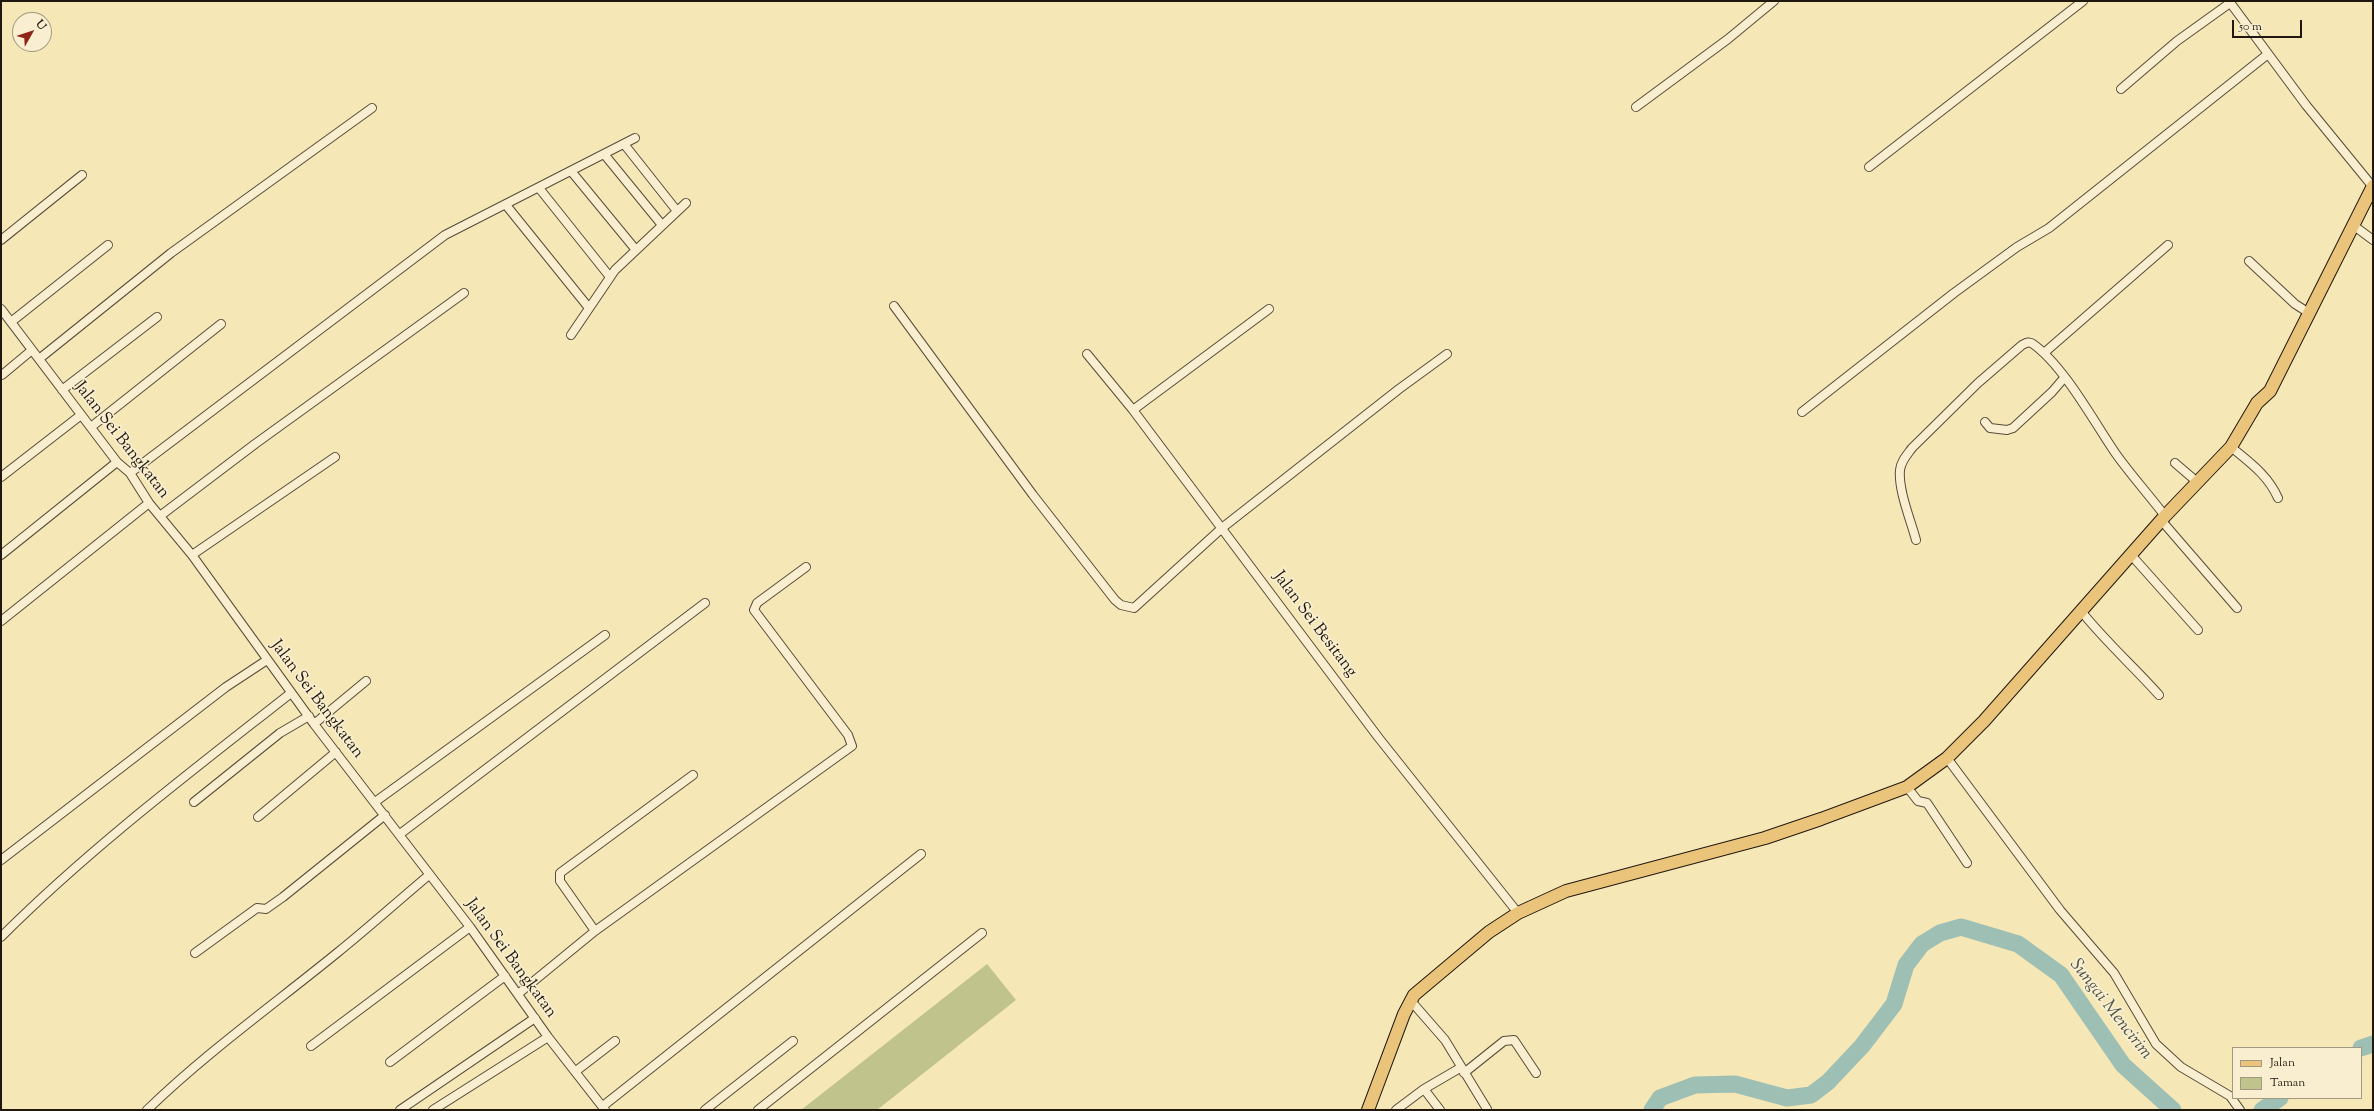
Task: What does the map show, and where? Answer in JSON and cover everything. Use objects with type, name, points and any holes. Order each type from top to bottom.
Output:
[{"type":"main road","points":[[1368,1110],[1414,995],[1473,945],[1518,913],[1566,891],[1765,838],[1907,787],[1947,758],[1984,721],[2080,611],[2132,556],[2196,481],[2231,447],[2257,403],[2270,391],[2373,186]]},
{"type":"street","points":[[1636,107],[1728,39],[1774,1]]},
{"type":"street","points":[[1869,167],[2083,1]]},
{"type":"street","points":[[2121,90],[2177,41],[2229,2],[2268,54],[2373,186]]},
{"type":"street","points":[[1802,412],[1954,293],[2033,236],[2049,228],[2268,54]]},
{"type":"street","points":[[39,359],[183,244],[372,108]]},
{"type":"street","points":[[130,473],[445,235],[635,138]]},
{"type":"street","points":[[624,144],[677,211]]},
{"type":"street","points":[[604,154],[662,225]]},
{"type":"street","points":[[571,171],[636,250]]},
{"type":"street","points":[[1,240],[82,175]]},
{"type":"street","points":[[539,188],[610,276]]},
{"type":"street","points":[[571,335],[610,276],[686,203]]},
{"type":"street","points":[[506,205],[589,308]]},
{"type":"street","points":[[2354,225],[2373,240]]},
{"type":"street","points":[[11,322],[108,245]]},
{"type":"street","points":[[2044,353],[2168,245]]},
{"type":"street","points":[[2249,261],[2295,304],[2309,313]]},
{"type":"street","points":[[160,516],[255,444],[464,292]]},
{"type":"street","points":[[894,306],[1032,495],[1115,600],[1121,605],[1136,607],[1222,528],[1447,354]]},
{"type":"street","name":"Jalan Sei Bangkatan","points":[[1,309],[117,462],[130,473],[149,503],[192,555],[291,694],[400,834],[429,875],[470,926],[548,1037],[604,1108]]},
{"type":"street","points":[[1133,410],[1269,309]]},
{"type":"street","points":[[62,390],[157,317]]},
{"type":"street","points":[[91,427],[221,324]]},
{"type":"street","points":[[1916,540],[1902,484],[1900,470],[1903,459],[1912,448],[1978,383],[2022,345],[2032,342],[2044,353],[2064,378],[2163,518],[2237,608]]},
{"type":"street","points":[[2,375],[32,350]]},
{"type":"street","name":"Jalan Sei Besitang","points":[[1087,354],[1133,410],[1378,737],[1518,913]]},
{"type":"street","points":[[1985,422],[1990,428],[2007,430],[2013,428],[2052,392],[2064,378]]},
{"type":"street","points":[[1,477],[81,415]]},
{"type":"street","points":[[2231,447],[2262,472],[2272,484],[2278,498]]},
{"type":"street","points":[[192,555],[336,457]]},
{"type":"street","points":[[1,555],[117,462]]},
{"type":"street","points":[[2176,462],[2196,481]]},
{"type":"street","points":[[1,621],[149,503]]},
{"type":"street","points":[[2132,556],[2198,630]]},
{"type":"street","points":[[518,994],[595,931],[852,746],[848,734],[754,610],[757,603],[806,567]]},
{"type":"street","points":[[400,834],[704,603]]},
{"type":"street","points":[[2080,611],[2104,639],[2126,659],[2159,695]]},
{"type":"street","points":[[375,802],[605,635]]},
{"type":"street","points":[[1,860],[226,687],[267,660]]},
{"type":"street","points":[[314,724],[366,681]]},
{"type":"street","points":[[1,937],[34,903],[96,850],[291,694]]},
{"type":"street","points":[[194,802],[280,733],[309,716]]},
{"type":"street","points":[[258,817],[336,752]]},
{"type":"street","points":[[1947,758],[2060,910],[2114,973],[2156,1044],[2181,1067],[2230,1096],[2232,1099]]},
{"type":"street","points":[[595,931],[560,881],[560,874],[692,775]]},
{"type":"street","points":[[1907,787],[1918,801],[1927,803],[1967,863]]},
{"type":"street","points":[[195,954],[257,908],[266,908],[283,897],[385,816]]},
{"type":"street","points":[[604,1108],[921,854]]},
{"type":"street","points":[[147,1110],[173,1085],[230,1036],[336,954],[429,875]]},
{"type":"street","points":[[311,1046],[470,926]]},
{"type":"street","points":[[758,1110],[982,933]]},
{"type":"street","points":[[390,1062],[506,976]]},
{"type":"street","points":[[1411,1001],[1445,1040],[1462,1071],[1487,1110]]},
{"type":"street","points":[[400,1110],[535,1018]]},
{"type":"street","points":[[433,1110],[548,1037]]},
{"type":"street","points":[[1396,1110],[1424,1089],[1462,1071],[1504,1041],[1514,1040],[1536,1073]]},
{"type":"street","points":[[576,1071],[615,1041]]},
{"type":"street","points":[[705,1110],[793,1041]]},
{"type":"street","points":[[1424,1089],[1440,1110]]},
{"type":"green space","points":[[987,964],[1016,1000],[877,1110],[801,1110]]},
{"type":"waterway","name":"Sungai Mencirim","points":[[1652,1110],[1660,1098],[1695,1085],[1735,1084],[1787,1098],[1811,1095],[1828,1082],[1862,1046],[1894,1004],[1906,965],[1922,944],[1940,933],[1961,927],[2018,944],[2061,975],[2123,1065],[2173,1110]]},
{"type":"waterway","name":"Sungai Mencirim","points":[[2362,1048],[2373,1044]]},
{"type":"waterway","name":"Sungai Mencirim","points":[[2262,1110],[2278,1099]]}]
